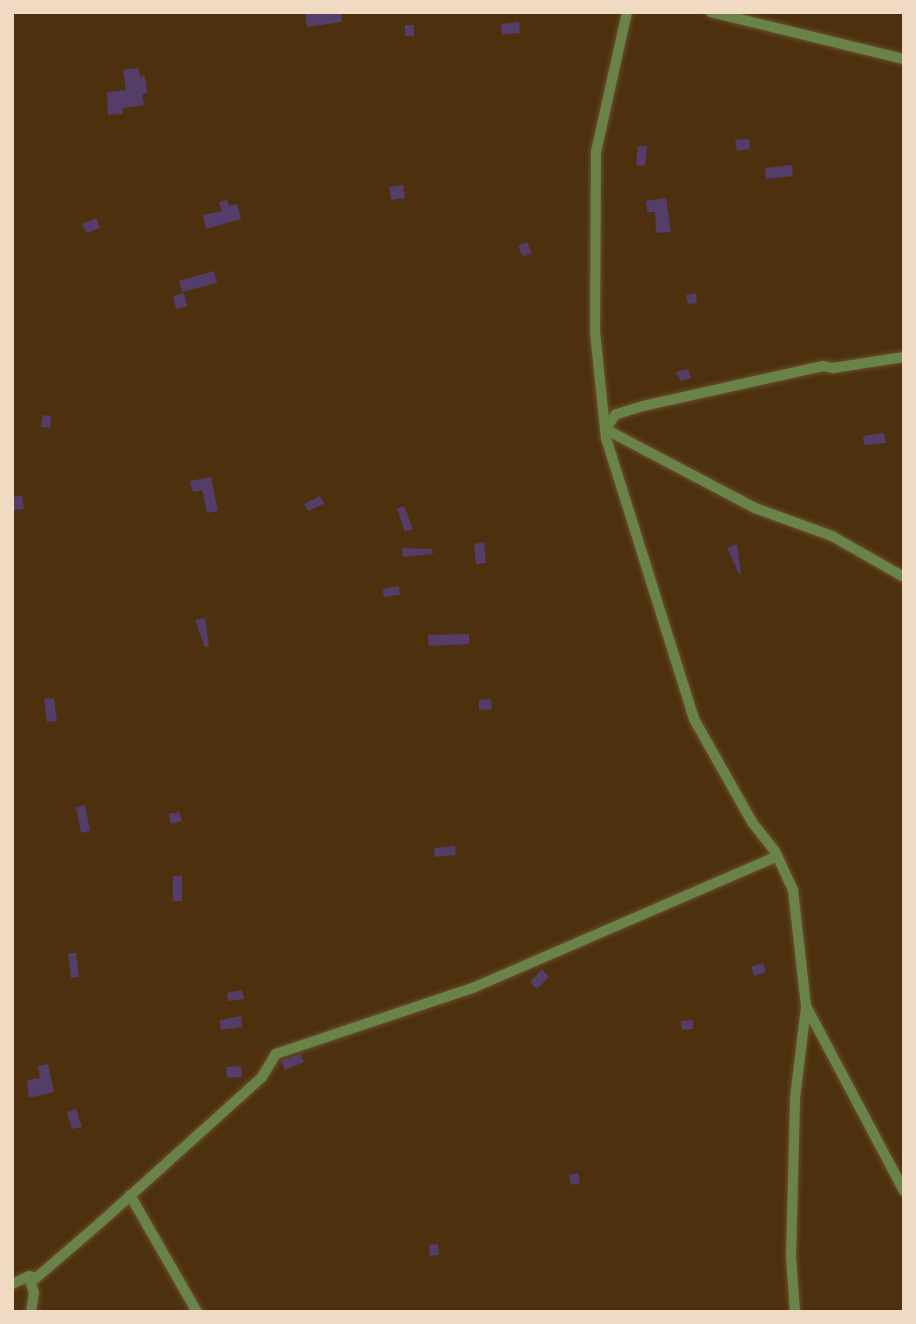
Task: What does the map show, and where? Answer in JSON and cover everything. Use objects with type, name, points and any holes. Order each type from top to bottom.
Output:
[{"type":"street","points":[[627,12],[596,152],[595,332],[605,429],[662,622],[694,719],[752,822],[777,856],[793,890],[806,1006],[795,1098],[791,1256],[795,1312]]},
{"type":"street","points":[[711,12],[904,59]]},
{"type":"street","points":[[605,429],[617,414],[643,406],[823,366],[833,368],[904,356]]},
{"type":"street","points":[[605,429],[755,509],[832,536],[904,577]]},
{"type":"street","points":[[12,1284],[29,1276],[36,1278],[262,1077],[276,1054],[475,987],[777,856]]},
{"type":"street","points":[[806,1006],[904,1191]]},
{"type":"street","points":[[130,1195],[197,1312]]},
{"type":"street","points":[[29,1276],[34,1293],[31,1312]]},
{"type":"building","points":[[305,12],[341,12],[342,22],[307,27]]},
{"type":"building","points":[[519,22],[520,33],[502,35],[501,24]]},
{"type":"building","points":[[405,25],[414,25],[414,36],[405,36]]},
{"type":"building","points":[[139,68],[140,77],[145,76],[147,93],[142,94],[144,105],[123,108],[123,114],[108,115],[107,92],[126,90],[123,70]]},
{"type":"building","points":[[749,139],[750,149],[737,151],[735,140]]},
{"type":"building","points":[[638,146],[647,146],[645,166],[636,165]]},
{"type":"building","points":[[792,165],[793,176],[766,179],[765,168]]},
{"type":"building","points":[[403,185],[405,198],[391,200],[389,187]]},
{"type":"building","points":[[666,198],[671,232],[656,233],[655,212],[647,212],[646,201]]},
{"type":"building","points":[[227,200],[229,206],[237,204],[241,219],[206,229],[203,215],[222,211],[219,202]]},
{"type":"building","points":[[96,218],[100,228],[86,233],[82,224]]},
{"type":"building","points":[[527,242],[532,253],[523,257],[518,246]]},
{"type":"building","points":[[214,271],[217,283],[182,292],[179,281]]},
{"type":"building","points":[[184,293],[187,306],[176,309],[173,296]]},
{"type":"building","points":[[696,293],[697,303],[688,304],[686,295]]},
{"type":"building","points":[[688,369],[691,378],[681,381],[675,372]]},
{"type":"building","points":[[43,415],[51,416],[50,428],[41,427]]},
{"type":"building","points":[[884,433],[886,443],[864,445],[863,436]]},
{"type":"building","points":[[211,477],[218,511],[207,513],[202,490],[193,492],[190,481]]},
{"type":"building","points":[[22,496],[24,509],[12,510],[12,497]]},
{"type":"building","points":[[320,496],[324,504],[308,511],[304,504]]},
{"type":"building","points":[[404,506],[413,529],[405,532],[397,509]]},
{"type":"building","points":[[484,542],[486,563],[476,564],[474,544]]},
{"type":"building","points":[[737,544],[741,574],[727,548]]},
{"type":"building","points":[[402,548],[432,549],[433,554],[403,557]]},
{"type":"building","points":[[399,586],[400,595],[384,597],[382,589]]},
{"type":"building","points":[[205,618],[209,646],[205,647],[195,620]]},
{"type":"building","points":[[469,634],[469,644],[429,646],[428,635]]},
{"type":"building","points":[[54,698],[57,721],[47,722],[44,699]]},
{"type":"building","points":[[491,699],[492,709],[479,710],[479,700]]},
{"type":"building","points":[[85,805],[90,831],[81,833],[76,807]]},
{"type":"building","points":[[179,812],[182,821],[171,824],[169,814]]},
{"type":"building","points":[[455,846],[456,855],[435,857],[434,848]]},
{"type":"building","points":[[173,876],[182,876],[182,901],[173,901]]},
{"type":"building","points":[[68,953],[76,953],[79,977],[71,978]]},
{"type":"building","points":[[763,963],[766,972],[754,976],[751,967]]},
{"type":"building","points":[[542,969],[549,977],[537,989],[530,982]]},
{"type":"building","points":[[242,990],[244,999],[228,1001],[227,993]]},
{"type":"building","points":[[241,1016],[242,1027],[221,1030],[220,1020]]},
{"type":"building","points":[[693,1020],[693,1029],[682,1030],[681,1021]]},
{"type":"building","points":[[300,1054],[304,1062],[285,1070],[281,1061]]},
{"type":"building","points":[[48,1064],[54,1092],[29,1098],[27,1080],[40,1078],[38,1066]]},
{"type":"building","points":[[241,1066],[242,1077],[227,1078],[226,1067]]},
{"type":"building","points":[[76,1109],[82,1127],[72,1129],[67,1112]]},
{"type":"building","points":[[578,1173],[580,1183],[571,1185],[569,1175]]},
{"type":"building","points":[[438,1244],[439,1255],[430,1256],[429,1245]]}]
